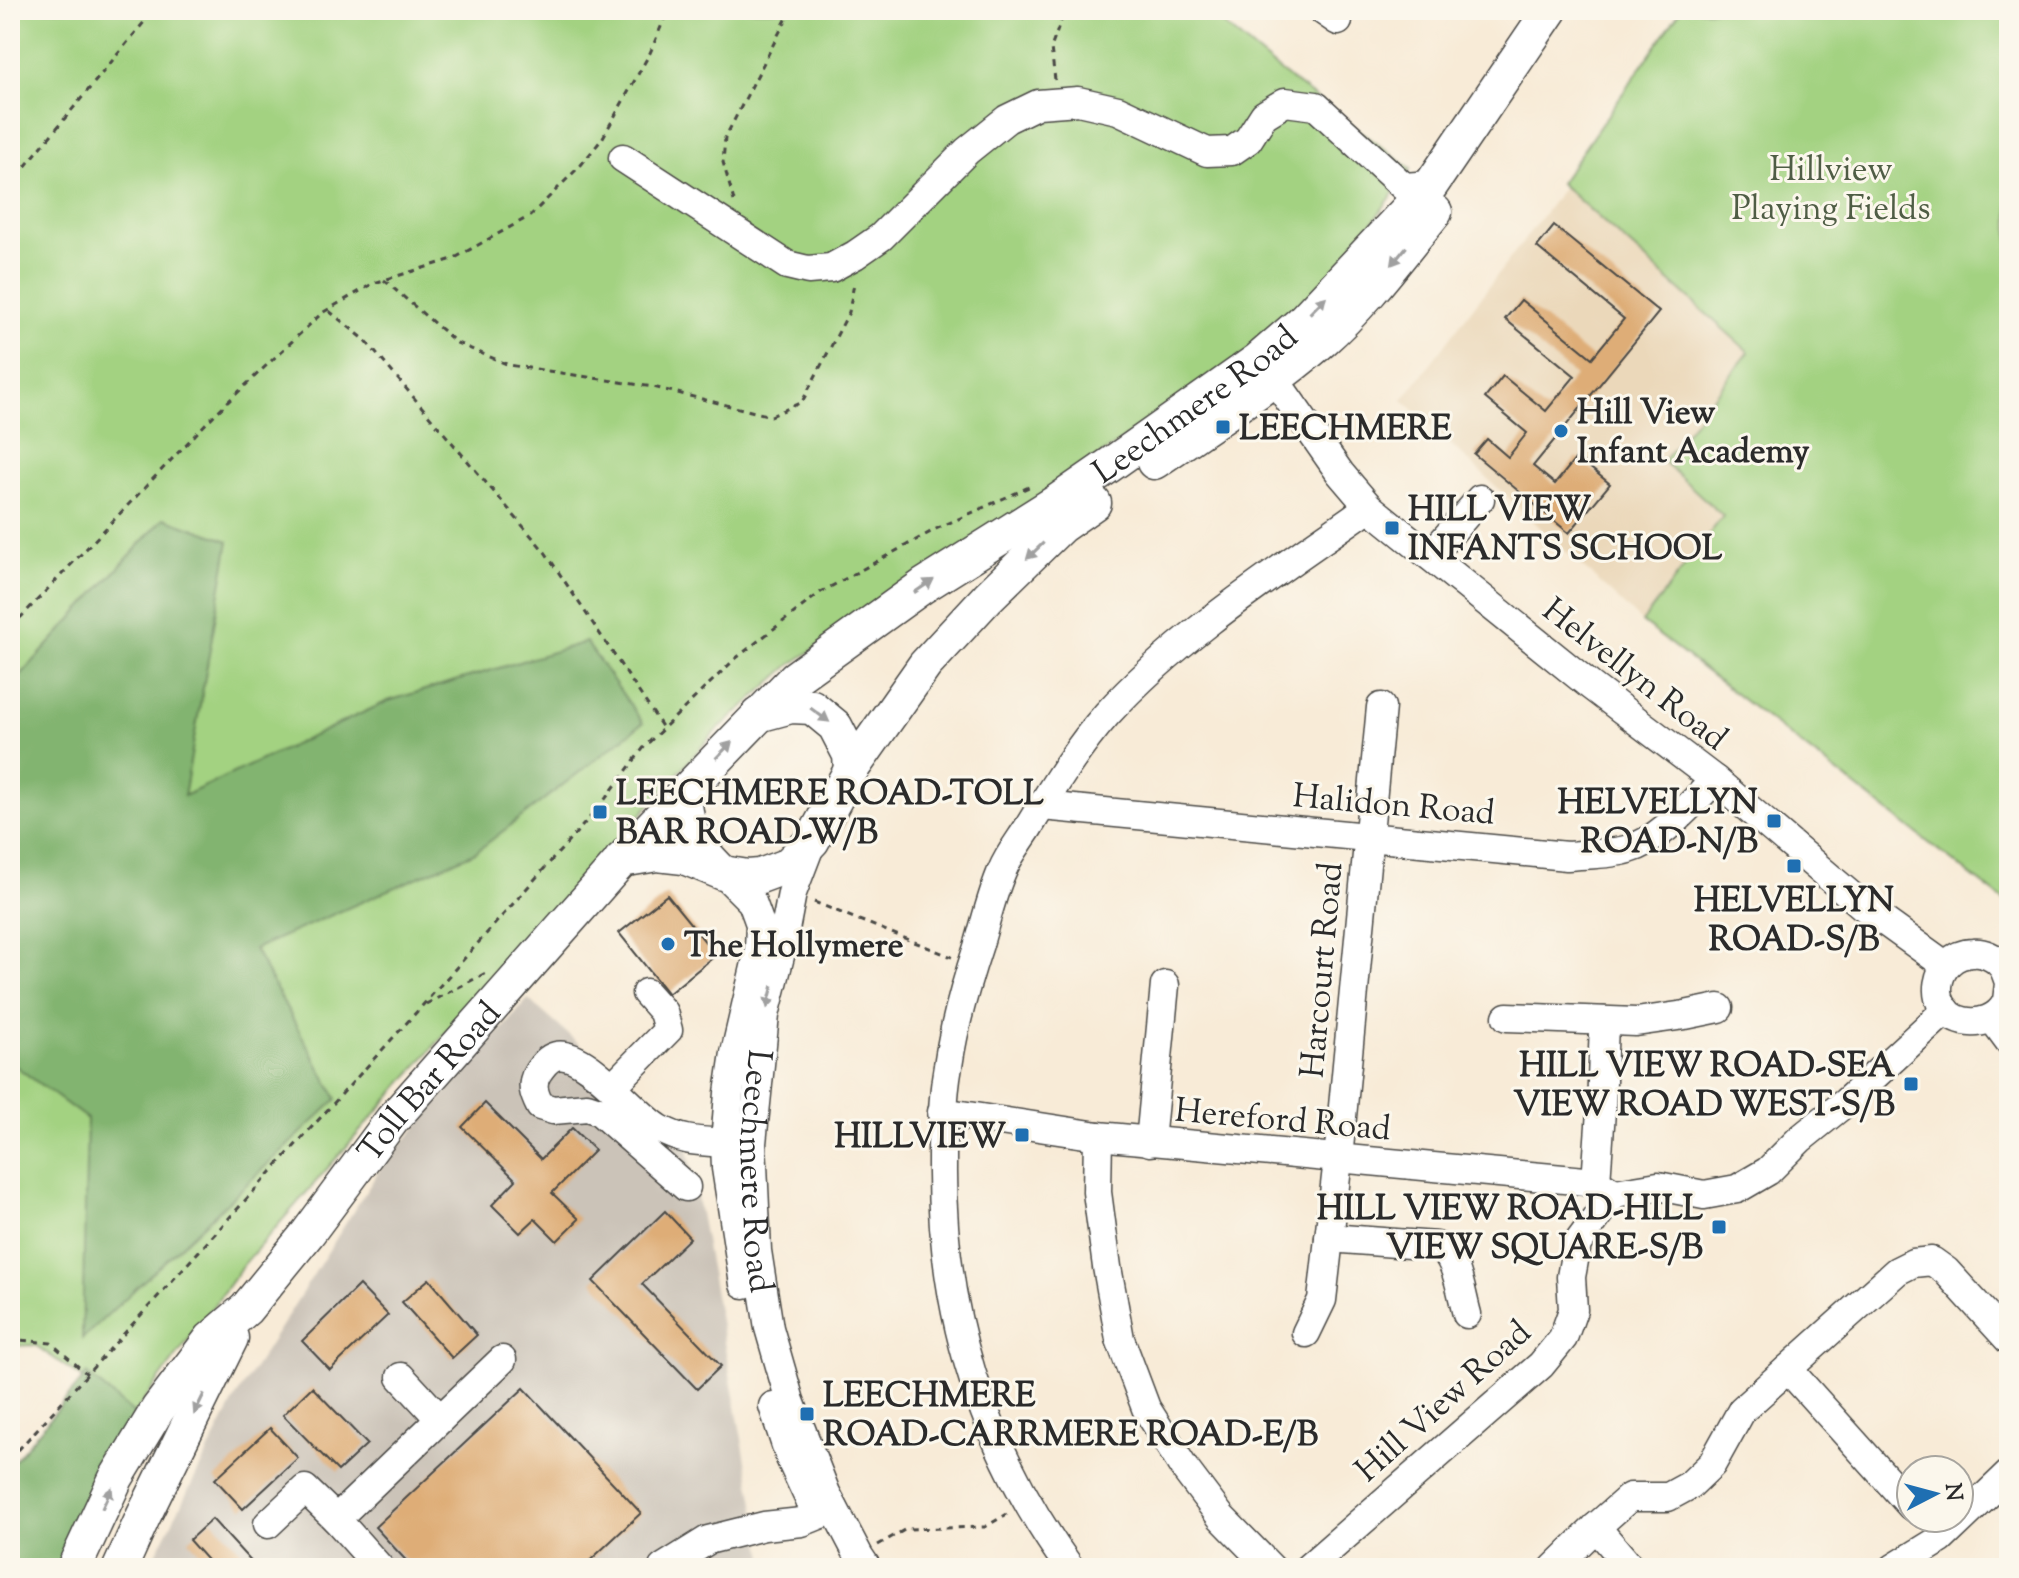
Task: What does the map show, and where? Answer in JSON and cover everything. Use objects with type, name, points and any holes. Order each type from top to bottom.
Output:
[{"type":"main road","name":"Leechmere Road","points":[[812,841],[851,770],[925,665],[988,597],[1061,526],[1266,370],[1302,322],[1431,185],[1550,10]]},
{"type":"main road","name":"Leechmere Road","points":[[651,827],[795,678],[923,586],[1266,370],[1326,338],[1363,300],[1431,217],[1574,10]]},
{"type":"main road","points":[[758,715],[791,706],[812,707],[835,726],[850,755],[851,770]]},
{"type":"main road","name":"Leechmere Road","points":[[684,793],[689,830],[703,853],[723,873]]},
{"type":"main road","name":"Toll Bar Road","points":[[74,1568],[116,1478],[158,1409],[211,1339],[246,1309],[308,1233],[392,1120],[651,827]]},
{"type":"main road","points":[[621,860],[657,854],[684,857],[723,873],[760,876],[787,866],[812,841]]},
{"type":"main road","name":"Toll Bar Road","points":[[120,1568],[246,1309]]},
{"type":"street","points":[[623,158],[787,265],[808,270],[831,268],[881,237],[967,151],[1007,119],[1038,104],[1078,101],[1118,110],[1207,152],[1232,151],[1248,140],[1264,115],[1285,102],[1316,106],[1404,187],[1431,185]]},
{"type":"street","name":"Helvellyn Road","points":[[1266,370],[1340,473],[1369,507],[1591,686],[1715,780],[1863,906],[1945,965]]},
{"type":"street","points":[[1430,556],[1480,499]]},
{"type":"street","points":[[1070,1568],[1042,1530],[990,1428],[958,1325],[947,1267],[941,1211],[942,1112],[955,1027],[972,964],[1002,870],[1067,764],[1107,715],[1191,636],[1369,507]]},
{"type":"street","name":"Harcourt Road","points":[[1306,1333],[1322,1300],[1381,707]]},
{"type":"street","name":"Halidon Road","points":[[1042,806],[1567,856],[1630,849],[1657,835],[1715,780]]},
{"type":"street","name":"Leechmere Road","points":[[812,841],[792,893],[765,1015],[752,1143],[757,1251],[769,1328],[822,1505]]},
{"type":"street","name":"Leechmere Road","points":[[723,873],[752,902],[760,924],[759,950],[733,1066],[725,1143],[735,1233],[751,1323],[790,1458],[858,1564]]},
{"type":"street","points":[[1983,952],[2007,971],[2006,1003],[1992,1018],[1976,1023],[1959,1020],[1946,1010],[1939,996],[1938,980],[1945,965],[1962,953],[1983,952]]},
{"type":"street","points":[[1150,1142],[1165,985]]},
{"type":"street","points":[[612,1087],[668,1030],[663,1012],[646,993]]},
{"type":"street","points":[[1507,1017],[1636,1022],[1719,1008]]},
{"type":"street","points":[[1604,1021],[1601,1111],[1606,1188],[1658,1186],[1704,1195],[1737,1189],[1768,1171],[1946,1010]]},
{"type":"street","points":[[1992,1018],[2009,1041]]},
{"type":"street","points":[[686,1187],[599,1111],[587,1107],[553,1110],[540,1106],[533,1091],[534,1078],[544,1063],[558,1055],[574,1059],[612,1087],[657,1127],[684,1140],[725,1143]]},
{"type":"street","name":"Hereford Road","points":[[942,1112],[1150,1142],[1606,1188]]},
{"type":"street","points":[[1098,1136],[1097,1192],[1107,1267],[1120,1339],[1146,1408],[1184,1468],[1221,1517],[1271,1568]]},
{"type":"street","name":"Hill View Road","points":[[1308,1568],[1541,1365],[1563,1338],[1573,1310],[1571,1277],[1577,1244],[1606,1188]]},
{"type":"street","points":[[1329,1238],[1445,1248],[1452,1260],[1467,1314]]},
{"type":"street","points":[[1554,1568],[1630,1497],[1668,1497],[1690,1485],[1712,1464],[1742,1410],[1897,1271],[1913,1263],[1932,1261],[2006,1329]]},
{"type":"street","points":[[336,1519],[502,1360]]},
{"type":"street","points":[[1788,1369],[1895,1488]]},
{"type":"street","points":[[401,1377],[440,1419]]},
{"type":"street","points":[[1975,1498],[2009,1474]]},
{"type":"street","points":[[268,1524],[305,1489],[380,1568]]},
{"type":"street","points":[[663,1568],[708,1540],[764,1526],[791,1525],[822,1505]]},
{"type":"street","points":[[1596,1527],[1631,1568]]},
{"type":"street","points":[[1894,1568],[1925,1534]]},
{"type":"path","points":[[10,185],[154,10]]},
{"type":"path","points":[[10,626],[215,414],[328,310],[374,283],[453,259],[530,216],[581,165],[602,139],[650,53],[668,10]]},
{"type":"path","points":[[748,239],[723,162],[725,138],[791,10]]},
{"type":"path","points":[[1057,103],[1051,48],[1065,10]]},
{"type":"path","points":[[384,280],[457,343],[509,365],[653,387],[771,416],[802,402],[849,312],[860,252]]},
{"type":"path","points":[[328,310],[364,339],[545,552],[663,728]]},
{"type":"path","points":[[10,1459],[422,1006],[600,806],[645,746],[735,659],[821,592],[936,529],[1033,485]]},
{"type":"path","points":[[792,893],[972,964]]},
{"type":"path","points":[[422,1006],[485,972],[507,990]]},
{"type":"path","points":[[10,1339],[51,1343],[87,1374]]},
{"type":"path","points":[[858,1564],[906,1529],[985,1527],[1027,1502]]},
{"type":"shaded area","name":"Hill View Infant Academy","points":[[1564,187],[1749,352],[1663,461],[1723,515],[1642,622],[1403,400]]},
{"type":"shaded area","points":[[528,999],[686,1138],[766,1568],[149,1568],[235,1399],[380,1169]]},
{"type":"green space","points":[[10,10],[1206,10],[1281,72],[1411,169],[1337,272],[1261,346],[789,666],[712,735],[244,1264],[134,1414],[35,1345],[10,1346]]},
{"type":"green space","name":"Hillview Playing Fields","points":[[1681,10],[2009,10],[2007,903],[1642,622],[1723,516],[1663,461],[1749,352],[1560,183]]},
{"type":"green space","points":[[164,518],[229,541],[184,796],[388,701],[586,642],[643,723],[476,852],[254,949],[337,1099],[82,1339],[87,1119],[10,1062],[10,687]]},
{"type":"green space","points":[[87,1374],[134,1414],[80,1568],[10,1568],[10,1466]]},
{"type":"building","points":[[1554,226],[1659,312],[1533,466],[1555,484],[1577,457],[1610,484],[1569,533],[1474,454],[1487,439],[1508,457],[1527,433],[1485,398],[1503,376],[1546,411],[1575,376],[1505,319],[1521,300],[1592,358],[1624,319],[1537,247]]},
{"type":"building","name":"The Hollymere","points":[[667,895],[716,955],[668,994],[619,933]]},
{"type":"building","points":[[485,1103],[541,1159],[572,1128],[595,1150],[552,1193],[579,1219],[557,1241],[535,1219],[520,1233],[492,1205],[516,1180],[462,1127]]},
{"type":"building","points":[[665,1211],[690,1238],[642,1284],[721,1366],[697,1389],[593,1281]]},
{"type":"building","points":[[429,1279],[477,1335],[452,1358],[402,1302]]},
{"type":"building","points":[[359,1285],[388,1315],[330,1370],[302,1341]]},
{"type":"building","points":[[312,1387],[367,1444],[338,1471],[283,1415]]},
{"type":"building","points":[[524,1388],[641,1513],[582,1568],[413,1568],[375,1527]]},
{"type":"building","points":[[270,1428],[298,1458],[243,1509],[215,1479]]},
{"type":"building","points":[[212,1519],[257,1568],[214,1568],[189,1540]]},
{"type":"place","name":"LEECHMERE","points":[[1223,427]]},
{"type":"place","name":"Hill View Infant Academy","points":[[1561,431]]},
{"type":"place","name":"HILL VIEW INFANTS SCHOOL","points":[[1392,528]]},
{"type":"place","name":"LEECHMERE ROAD-TOLL BAR ROAD-W/B","points":[[600,812]]},
{"type":"place","name":"HELVELLYN ROAD-N/B","points":[[1774,821]]},
{"type":"place","name":"HELVELLYN ROAD-S/B","points":[[1794,866]]},
{"type":"place","name":"The Hollymere","points":[[668,944]]},
{"type":"place","name":"HILL VIEW ROAD-SEA VIEW ROAD WEST-S/B","points":[[1911,1084]]},
{"type":"place","name":"HILLVIEW","points":[[1022,1135]]},
{"type":"place","name":"HILL VIEW ROAD-HILL VIEW SQUARE-S/B","points":[[1719,1227]]},
{"type":"place","name":"LEECHMERE ROAD-CARRMERE ROAD-E/B","points":[[807,1414]]}]
